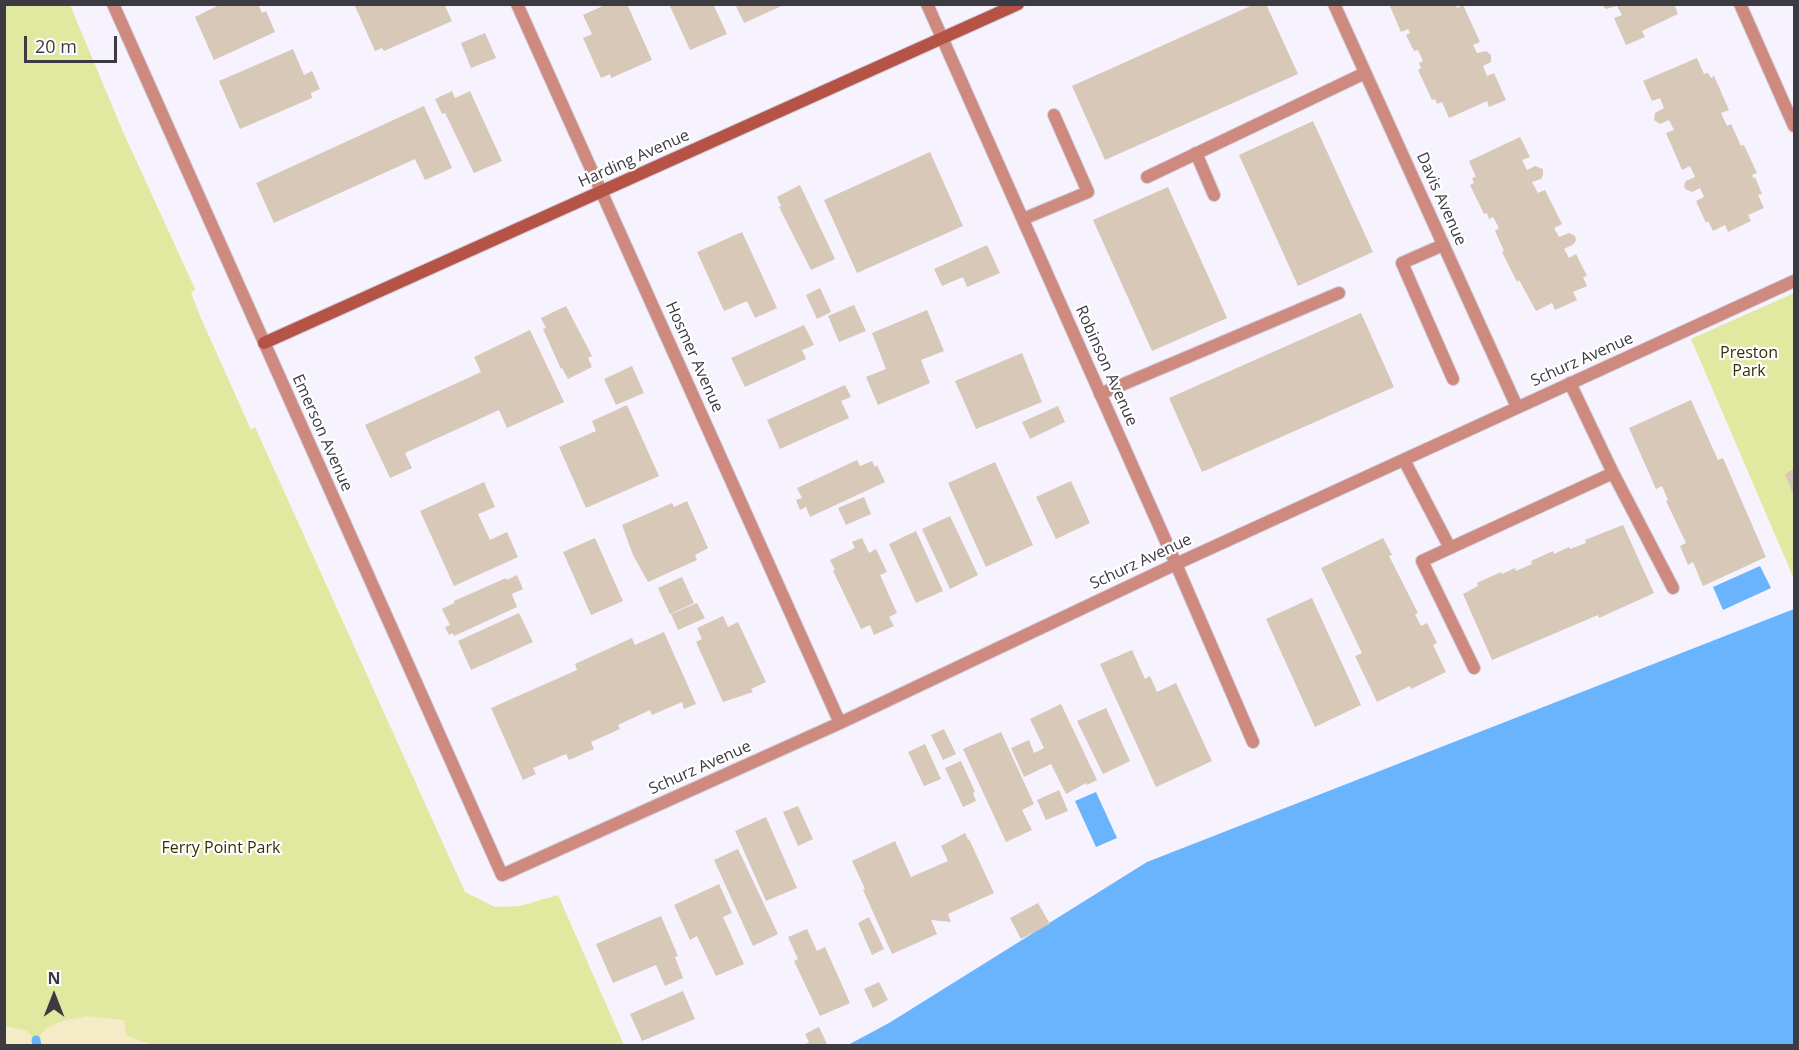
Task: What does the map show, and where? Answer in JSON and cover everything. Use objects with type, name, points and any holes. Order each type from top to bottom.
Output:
[{"type":"street","name":"Emerson Avenue","points":[[113,4],[502,875]]},
{"type":"street","name":"Hosmer Avenue","points":[[517,4],[840,723]]},
{"type":"street","name":"Robinson Avenue","points":[[927,4],[1253,742]]},
{"type":"street","name":"Harding Avenue","points":[[264,343],[1018,4]]},
{"type":"street","name":"Davis Avenue","points":[[1334,4],[1517,407]]},
{"type":"street","points":[[1740,4],[1794,126]]},
{"type":"street","points":[[1147,177],[1365,73]]},
{"type":"street","points":[[1023,219],[1088,192],[1054,115]]},
{"type":"street","points":[[1196,153],[1214,195]]},
{"type":"street","points":[[1443,245],[1402,263],[1453,379]]},
{"type":"street","name":"Schurz Avenue","points":[[502,875],[840,723],[1176,564],[1794,282]]},
{"type":"street","points":[[1100,394],[1339,293]]},
{"type":"street","points":[[1570,383],[1672,588]]},
{"type":"street","points":[[1404,460],[1450,548]]},
{"type":"street","points":[[1474,668],[1422,561],[1613,473]]},
{"type":"green space","name":"Ferry Point Park","points":[[5,5],[70,5],[124,134],[195,289],[191,293],[200,316],[251,430],[255,427],[465,892],[495,907],[520,906],[558,895],[624,1045],[5,1046]]},
{"type":"green space","name":"Preston Park","points":[[1794,293],[1794,579],[1691,339]]},
{"type":"sand","points":[[88,1016],[124,1020],[127,1036],[154,1045],[5,1045],[5,1026],[26,1030],[36,1040],[47,1028],[62,1021]]},
{"type":"water","points":[[1760,566],[1771,588],[1723,610],[1713,587]]},
{"type":"water","points":[[1794,609],[1794,1045],[846,1046],[889,1023],[1147,862]]},
{"type":"water","points":[[1096,792],[1117,838],[1096,847],[1075,801]]},
{"type":"building","points":[[221,4],[258,4],[262,13],[266,11],[275,32],[214,60],[195,17]]},
{"type":"building","points":[[354,4],[444,4],[452,21],[384,51],[382,48],[375,51]]},
{"type":"building","points":[[607,4],[627,4],[652,60],[611,78],[610,74],[601,78],[583,38],[592,34],[583,15]]},
{"type":"building","points":[[669,4],[713,4],[727,34],[690,50]]},
{"type":"building","points":[[735,4],[786,4],[744,23]]},
{"type":"building","points":[[1255,4],[1266,4],[1298,74],[1105,160],[1072,86]]},
{"type":"building","points":[[1389,4],[1455,4],[1457,8],[1463,5],[1480,42],[1473,45],[1477,53],[1486,51],[1491,55],[1491,62],[1483,66],[1487,76],[1494,73],[1506,100],[1489,107],[1487,101],[1449,118],[1442,102],[1437,104],[1435,99],[1432,100],[1418,70],[1421,68],[1419,63],[1423,61],[1418,50],[1414,51],[1406,35],[1410,33],[1408,29],[1401,32]]},
{"type":"building","points":[[1601,4],[1674,4],[1678,14],[1642,31],[1645,37],[1626,45],[1614,18],[1622,15],[1617,6],[1606,9]]},
{"type":"building","points":[[485,33],[496,58],[471,68],[461,43]]},
{"type":"building","points":[[293,49],[304,75],[312,71],[320,89],[311,93],[312,98],[240,129],[219,81]]},
{"type":"building","points":[[1697,58],[1704,74],[1708,73],[1711,78],[1714,76],[1729,110],[1721,113],[1727,126],[1731,124],[1741,146],[1744,145],[1757,173],[1752,175],[1753,178],[1755,177],[1762,194],[1758,195],[1764,208],[1748,215],[1751,221],[1728,232],[1725,225],[1713,231],[1708,221],[1706,223],[1696,201],[1704,197],[1700,188],[1692,192],[1685,189],[1686,181],[1695,177],[1690,166],[1682,170],[1666,133],[1674,130],[1669,120],[1660,124],[1654,120],[1655,113],[1664,108],[1660,98],[1652,101],[1643,81]]},
{"type":"building","points":[[452,91],[455,98],[470,91],[502,161],[474,173],[445,113],[442,114],[435,99]]},
{"type":"building","points":[[424,106],[452,168],[425,180],[415,159],[274,223],[256,183]]},
{"type":"building","points":[[1313,121],[1373,252],[1298,286],[1239,155]]},
{"type":"building","points":[[1520,137],[1530,157],[1522,160],[1527,170],[1535,166],[1543,169],[1541,179],[1532,182],[1538,193],[1545,190],[1562,224],[1554,228],[1559,237],[1569,233],[1575,236],[1574,244],[1564,249],[1569,258],[1576,254],[1587,276],[1583,277],[1587,286],[1573,292],[1577,300],[1555,310],[1552,303],[1536,311],[1519,280],[1517,282],[1502,252],[1504,251],[1495,231],[1499,228],[1493,217],[1489,219],[1487,213],[1484,214],[1470,185],[1474,183],[1472,178],[1476,177],[1469,161]]},
{"type":"building","points":[[930,152],[963,226],[857,273],[824,200]]},
{"type":"building","points":[[800,185],[835,259],[811,270],[779,207],[781,206],[777,197]]},
{"type":"building","points":[[1168,187],[1227,318],[1152,351],[1093,220]]},
{"type":"building","points":[[742,232],[777,308],[755,318],[747,301],[724,311],[697,252]]},
{"type":"building","points":[[987,245],[1000,273],[967,287],[963,277],[942,286],[934,269]]},
{"type":"building","points":[[820,288],[831,312],[817,319],[806,295]]},
{"type":"building","points":[[854,305],[866,331],[839,342],[828,316]]},
{"type":"building","points":[[566,306],[592,356],[588,358],[592,367],[568,379],[543,329],[546,328],[541,318]]},
{"type":"building","points":[[927,310],[944,351],[921,360],[930,383],[878,405],[866,377],[886,369],[872,333]]},
{"type":"building","points":[[1361,313],[1394,387],[1202,472],[1169,398]]},
{"type":"building","points":[[804,325],[814,345],[802,350],[806,359],[745,387],[731,358]]},
{"type":"building","points":[[530,330],[564,402],[507,428],[499,410],[405,453],[412,468],[390,478],[365,425],[481,372],[474,357]]},
{"type":"building","points":[[1022,353],[1042,402],[976,429],[955,381]]},
{"type":"building","points":[[632,366],[644,393],[616,405],[604,379]]},
{"type":"building","points":[[845,385],[851,397],[841,401],[849,418],[780,449],[767,420]]},
{"type":"building","points":[[1691,400],[1718,460],[1723,458],[1766,557],[1703,586],[1693,562],[1688,565],[1680,546],[1686,543],[1666,501],[1668,500],[1662,486],[1656,489],[1629,428]]},
{"type":"building","points":[[627,405],[659,476],[586,508],[559,447],[596,431],[592,421]]},
{"type":"building","points":[[1058,406],[1065,422],[1030,439],[1022,422]]},
{"type":"building","points":[[857,460],[860,466],[872,461],[875,467],[877,465],[885,482],[810,517],[806,507],[800,510],[796,500],[802,498],[797,488]]},
{"type":"building","points":[[995,462],[1033,545],[986,567],[948,483]]},
{"type":"building","points":[[1794,469],[1794,497],[1785,474]]},
{"type":"building","points":[[1071,481],[1090,523],[1056,539],[1036,497]]},
{"type":"building","points":[[484,482],[495,507],[478,514],[490,540],[507,532],[518,557],[454,586],[420,511]]},
{"type":"building","points":[[864,497],[871,514],[846,525],[838,508]]},
{"type":"building","points":[[687,501],[708,548],[695,555],[697,560],[648,582],[633,555],[622,525],[672,503],[674,507]]},
{"type":"building","points":[[950,516],[978,575],[950,589],[922,529]]},
{"type":"building","points":[[1623,525],[1654,593],[1599,618],[1598,615],[1492,660],[1463,594],[1478,586],[1477,583],[1501,572],[1502,574],[1515,568],[1516,571],[1553,551],[1554,554],[1569,547],[1570,549],[1586,543],[1585,540]]},
{"type":"building","points":[[916,531],[943,591],[916,603],[889,544]]},
{"type":"building","points":[[595,538],[623,601],[591,615],[563,552]]},
{"type":"building","points":[[862,538],[869,553],[876,549],[887,572],[880,575],[897,613],[889,617],[894,626],[874,635],[870,625],[861,629],[830,560],[855,548],[852,542]]},
{"type":"building","points":[[1383,538],[1392,555],[1389,556],[1418,613],[1415,614],[1421,626],[1427,623],[1437,643],[1433,645],[1446,672],[1377,702],[1355,656],[1362,653],[1321,568]]},
{"type":"building","points":[[517,575],[523,589],[512,594],[517,607],[454,636],[453,633],[449,635],[445,627],[450,625],[442,609],[454,601]]},
{"type":"building","points":[[682,577],[694,603],[670,614],[658,588]]},
{"type":"building","points":[[1312,598],[1361,705],[1315,727],[1266,619]]},
{"type":"building","points":[[697,603],[705,618],[678,630],[671,614]]},
{"type":"building","points":[[519,613],[533,642],[471,670],[458,641]]},
{"type":"building","points":[[723,616],[728,627],[738,622],[766,682],[751,689],[753,692],[723,702],[696,642],[702,639],[697,628]]},
{"type":"building","points":[[664,632],[696,704],[684,709],[682,702],[652,715],[650,710],[618,725],[620,729],[591,742],[594,749],[569,760],[566,754],[533,768],[536,774],[523,780],[491,708],[577,670],[575,664],[632,638],[635,645]]},
{"type":"building","points":[[1132,650],[1145,679],[1150,676],[1157,692],[1176,683],[1212,761],[1156,787],[1100,664]]},
{"type":"building","points":[[1061,704],[1097,780],[1066,794],[1051,764],[1024,777],[1011,748],[1029,740],[1034,753],[1044,748],[1030,719]]},
{"type":"building","points":[[1106,708],[1130,761],[1103,774],[1077,721]]},
{"type":"building","points":[[944,729],[956,754],[943,760],[931,735]]},
{"type":"building","points":[[1001,732],[1034,804],[1022,810],[1032,830],[1006,842],[963,749]]},
{"type":"building","points":[[925,744],[941,779],[924,786],[908,752]]},
{"type":"building","points":[[961,761],[975,792],[973,793],[976,801],[963,807],[945,768]]},
{"type":"building","points":[[1059,790],[1068,811],[1046,820],[1037,800]]},
{"type":"building","points":[[798,806],[813,839],[798,846],[783,812]]},
{"type":"building","points":[[766,817],[797,888],[766,901],[735,831]]},
{"type":"building","points":[[965,833],[994,893],[948,914],[951,922],[931,920],[937,934],[892,954],[852,861],[895,841],[911,877],[948,861],[941,846]]},
{"type":"building","points":[[738,849],[778,934],[753,946],[714,860]]},
{"type":"building","points":[[719,884],[732,913],[723,917],[744,964],[716,976],[697,936],[690,940],[674,905]]},
{"type":"building","points":[[1038,903],[1050,924],[1021,939],[1010,918]]},
{"type":"building","points":[[661,916],[678,956],[675,957],[683,978],[665,986],[656,965],[613,983],[596,944]]},
{"type":"building","points":[[869,917],[884,949],[872,955],[858,923]]},
{"type":"building","points":[[807,929],[817,951],[825,947],[850,1003],[820,1016],[794,961],[798,959],[788,937]]},
{"type":"building","points":[[879,982],[888,1000],[873,1008],[864,989]]},
{"type":"building","points":[[683,991],[695,1019],[642,1041],[630,1014]]},
{"type":"building","points":[[819,1027],[828,1046],[802,1046],[809,1042],[805,1034]]},
{"type":"waterway","points":[[36,1040],[37,1046]]}]
